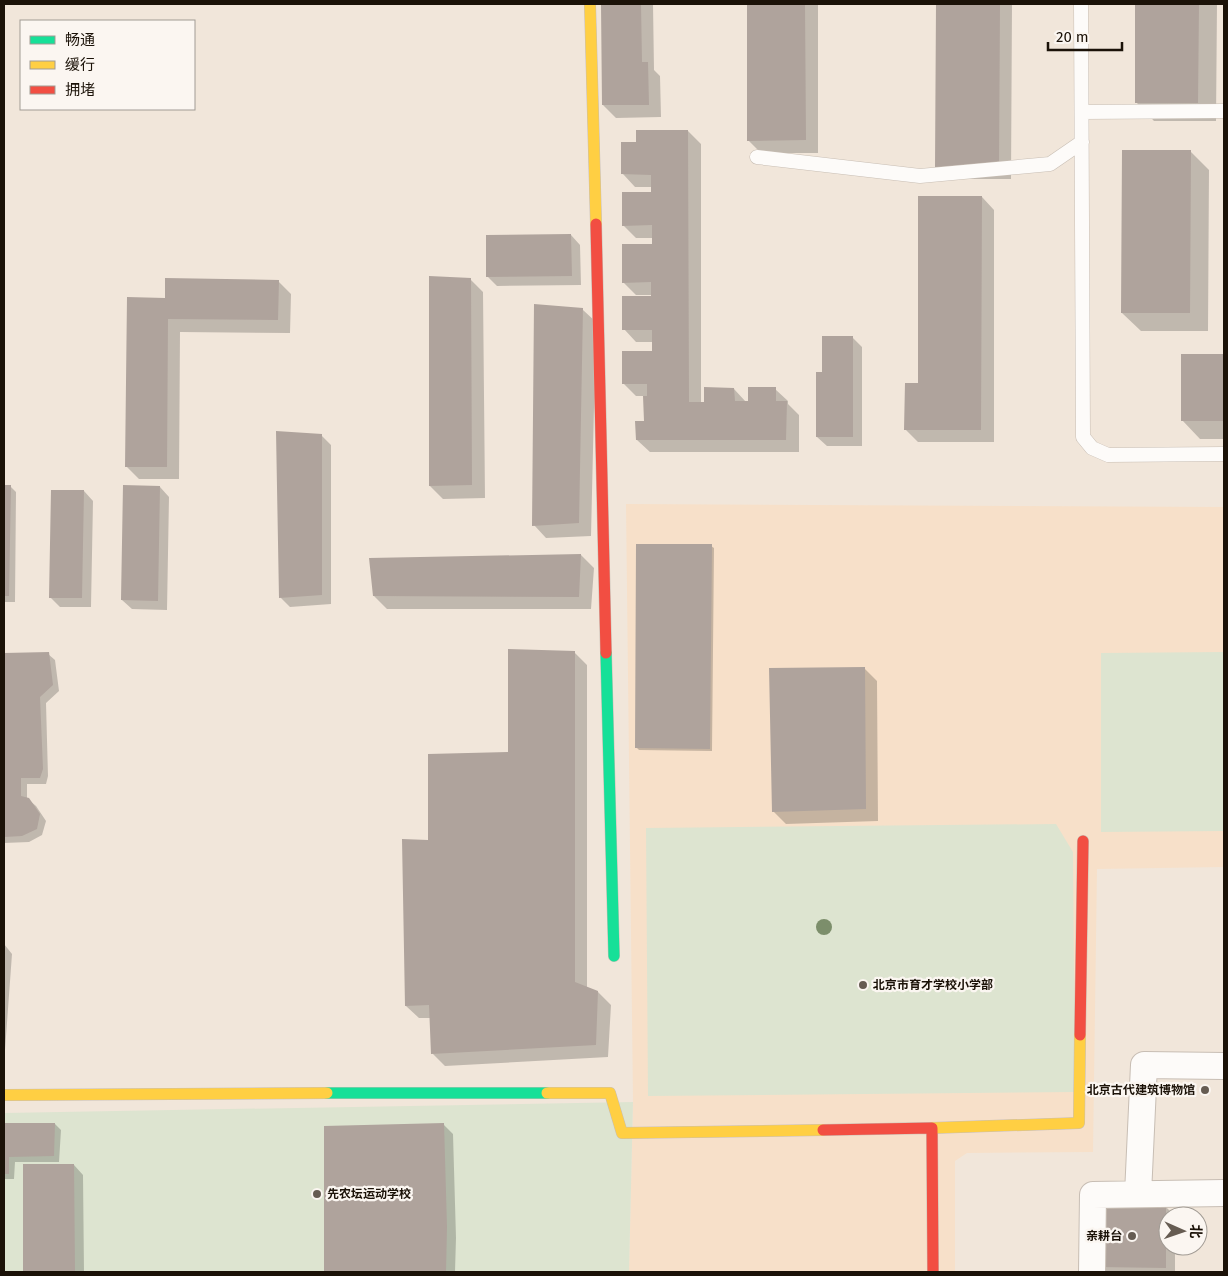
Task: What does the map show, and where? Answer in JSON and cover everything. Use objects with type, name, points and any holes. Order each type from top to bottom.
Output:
[{"type":"street","points":[[590,4],[614,956]]},
{"type":"street","points":[[4,1095],[610,1093],[622,1133],[932,1128],[1079,1123],[1083,840]]},
{"type":"street","points":[[1138,1194],[1144,1065],[1224,1066]]},
{"type":"street","points":[[932,1128],[933,1272]]},
{"type":"street","points":[[1092,1272],[1093,1195],[1224,1194]]},
{"type":"lane","points":[[1081,4],[1083,437],[1092,448],[1108,455],[1224,454]]},
{"type":"lane","points":[[1082,112],[1224,111]]},
{"type":"lane","points":[[757,157],[920,176],[1050,164],[1082,142]]},
{"type":"shaded area","name":"北京市育才学校小学部","points":[[626,504],[1224,507],[1224,867],[1097,869],[1093,1152],[967,1153],[955,1161],[955,1272],[629,1272],[633,1102]]},
{"type":"green space","points":[[1224,652],[1224,831],[1101,832],[1101,653]]},
{"type":"green space","points":[[1056,824],[1073,852],[1075,1092],[648,1096],[646,828]]},
{"type":"green space","name":"先农坛运动学校","points":[[633,1102],[629,1272],[4,1272],[4,1113]]},
{"type":"building","points":[[601,4],[641,4],[642,62],[648,62],[649,105],[602,105]]},
{"type":"building","points":[[747,4],[805,4],[806,140],[747,141]]},
{"type":"building","points":[[936,4],[1000,4],[999,167],[935,167]]},
{"type":"building","points":[[1135,4],[1199,4],[1198,103],[1135,103]]},
{"type":"building","points":[[636,130],[688,130],[689,402],[704,402],[704,387],[734,388],[735,401],[748,401],[748,387],[776,387],[776,401],[787,401],[786,440],[636,440],[635,421],[644,421],[643,396],[647,396],[647,384],[622,384],[622,351],[652,351],[652,330],[622,330],[622,296],[651,296],[651,282],[622,283],[622,244],[652,244],[652,225],[622,226],[622,192],[651,192],[651,175],[621,174],[621,142],[636,142]]},
{"type":"building","points":[[1122,150],[1191,150],[1190,313],[1121,313]]},
{"type":"building","points":[[918,196],[982,196],[981,430],[904,430],[905,383],[918,383]]},
{"type":"building","points":[[571,234],[572,276],[486,277],[486,235]]},
{"type":"building","points":[[429,276],[471,278],[472,485],[429,486]]},
{"type":"building","points":[[165,278],[279,280],[278,320],[168,319],[167,467],[125,467],[127,297],[165,298]]},
{"type":"building","points":[[534,304],[583,308],[579,523],[532,526]]},
{"type":"building","points":[[822,336],[853,336],[853,437],[816,437],[816,372],[822,372]]},
{"type":"building","points":[[1181,354],[1224,354],[1224,421],[1181,421]]},
{"type":"building","points":[[276,431],[322,434],[322,595],[279,598]]},
{"type":"building","points":[[4,485],[11,485],[9,596],[4,596]]},
{"type":"building","points":[[123,485],[160,486],[158,601],[121,600]]},
{"type":"building","points":[[51,490],[84,490],[82,598],[49,598]]},
{"type":"building","points":[[636,544],[712,544],[710,749],[635,748]]},
{"type":"building","points":[[581,554],[579,597],[373,596],[369,558]]},
{"type":"building","points":[[508,649],[575,651],[575,982],[598,991],[596,1045],[431,1054],[429,1005],[405,1006],[402,839],[428,840],[428,754],[508,752]]},
{"type":"building","points":[[49,652],[53,685],[40,697],[43,769],[40,778],[21,778],[21,796],[29,798],[40,814],[37,829],[22,836],[4,837],[4,653]]},
{"type":"building","points":[[865,667],[866,809],[772,812],[769,668]]},
{"type":"building","points":[[4,1123],[55,1123],[54,1156],[9,1157],[9,1174],[4,1174]]},
{"type":"building","points":[[444,1123],[447,1227],[446,1272],[324,1272],[324,1126]]},
{"type":"building","points":[[23,1164],[74,1164],[75,1272],[23,1272]]},
{"type":"building","name":"亲耕台","points":[[1099,1204],[1166,1205],[1158,1206],[1158,1256],[1166,1256],[1166,1268],[1098,1267]]},
{"type":"traffic: fast","points":[[606,653],[614,956]]},
{"type":"traffic: fast","points":[[327,1093],[547,1093]]},
{"type":"traffic: slow","points":[[590,4],[596,224]]},
{"type":"traffic: slow","points":[[932,1128],[1079,1123],[1080,1035]]},
{"type":"traffic: slow","points":[[4,1095],[327,1093]]},
{"type":"traffic: slow","points":[[547,1093],[610,1093],[622,1133],[823,1130]]},
{"type":"traffic: jam","points":[[596,224],[606,653]]},
{"type":"traffic: jam","points":[[1080,1035],[1083,841]]},
{"type":"traffic: jam","points":[[823,1130],[932,1128],[933,1272]]},
{"type":"place","name":"北京市育才学校小学部","points":[[863,985]]},
{"type":"place","name":"北京古代建筑博物馆","points":[[1205,1090]]},
{"type":"place","name":"先农坛运动学校","points":[[317,1194]]},
{"type":"place","name":"亲耕台","points":[[1132,1236]]}]
